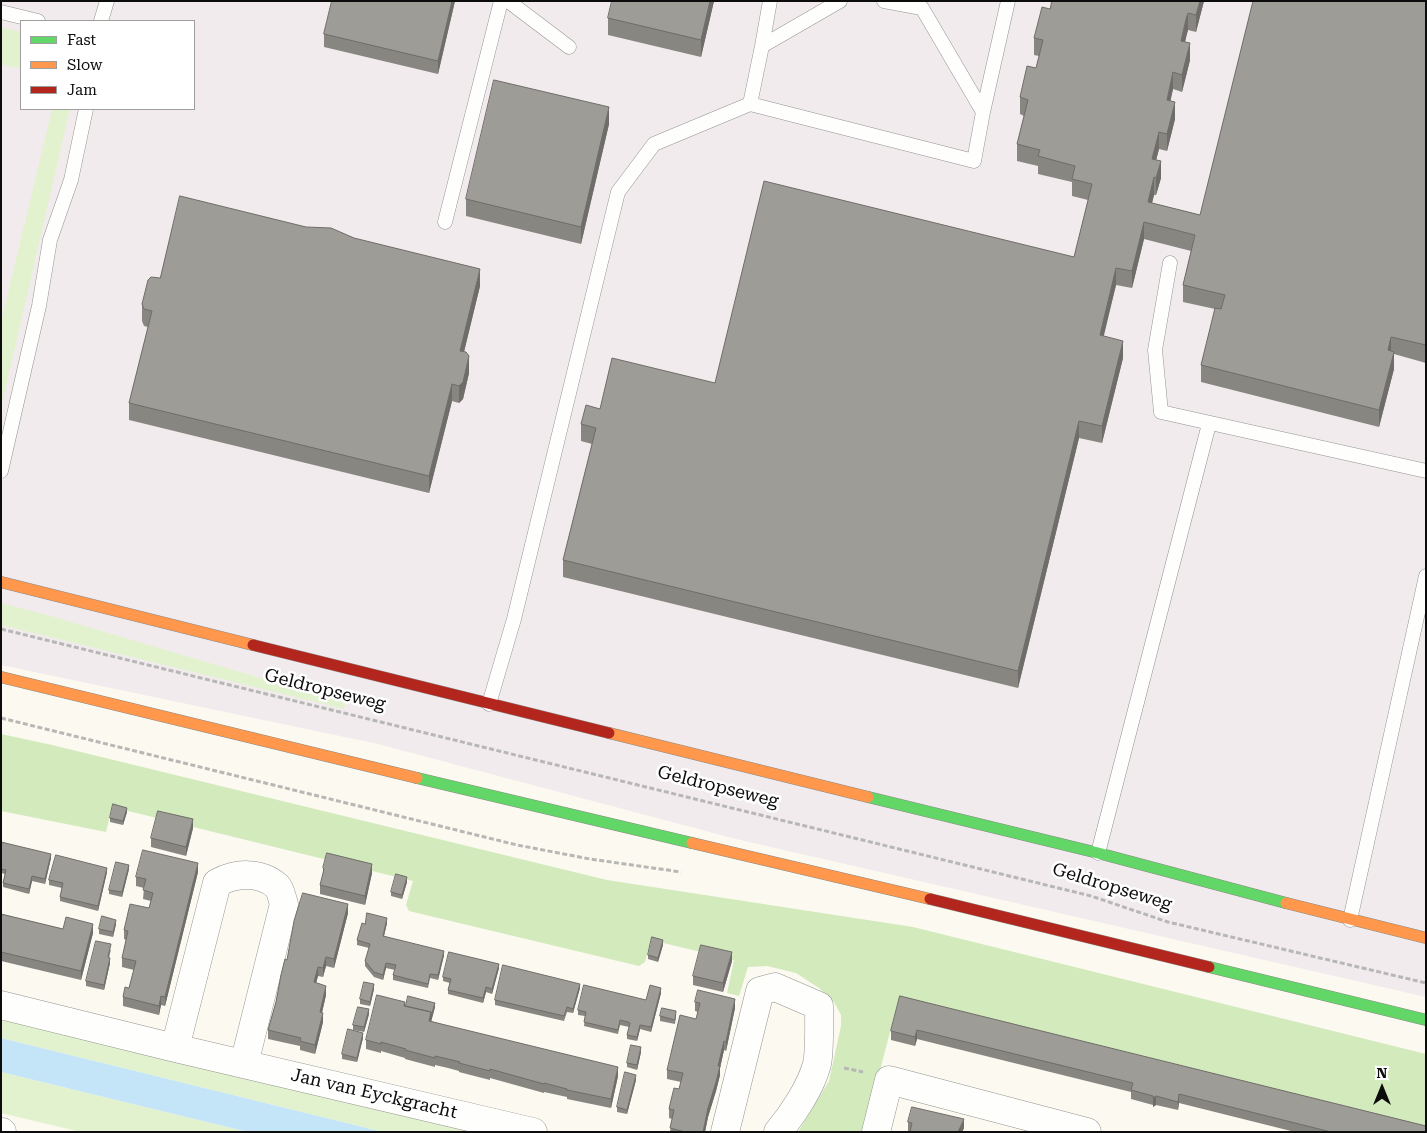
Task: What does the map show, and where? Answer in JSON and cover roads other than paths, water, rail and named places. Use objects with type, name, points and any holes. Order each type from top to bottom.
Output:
[{"type":"street","points":[[1,582],[1098,853],[1350,920],[1426,938]]},
{"type":"street","points":[[1,677],[403,776],[876,886],[1426,1020]]},
{"type":"street","points":[[175,1048],[217,883],[229,876],[245,875],[265,879],[278,887],[284,904],[244,1064]]},
{"type":"street","points":[[725,1132],[760,991],[774,987],[819,1006],[817,1064],[791,1117],[778,1132]]},
{"type":"street","name":"Jan van Eyckgracht","points":[[1,1005],[533,1132]]},
{"type":"street","points":[[876,1132],[890,1080],[1087,1132]]},
{"type":"lane","points":[[102,20],[107,1]]},
{"type":"lane","points":[[445,222],[501,1]]},
{"type":"lane","points":[[508,1],[569,47]]},
{"type":"lane","points":[[750,104],[770,1]]},
{"type":"lane","points":[[762,46],[840,1]]},
{"type":"lane","points":[[885,1],[922,8],[983,112]]},
{"type":"lane","points":[[489,704],[514,619],[618,192],[654,144],[750,104],[974,161],[1008,1]]},
{"type":"lane","points":[[1,12],[34,20]]},
{"type":"lane","points":[[1,471],[39,306],[50,240],[70,180],[86,110]]},
{"type":"lane","points":[[1170,263],[1155,350],[1162,412],[1426,471]]},
{"type":"lane","points":[[1098,853],[1210,424]]},
{"type":"lane","points":[[1350,920],[1426,576]]},
{"type":"water","points":[[1,1038],[383,1132],[248,1132],[1,1072]]}]
